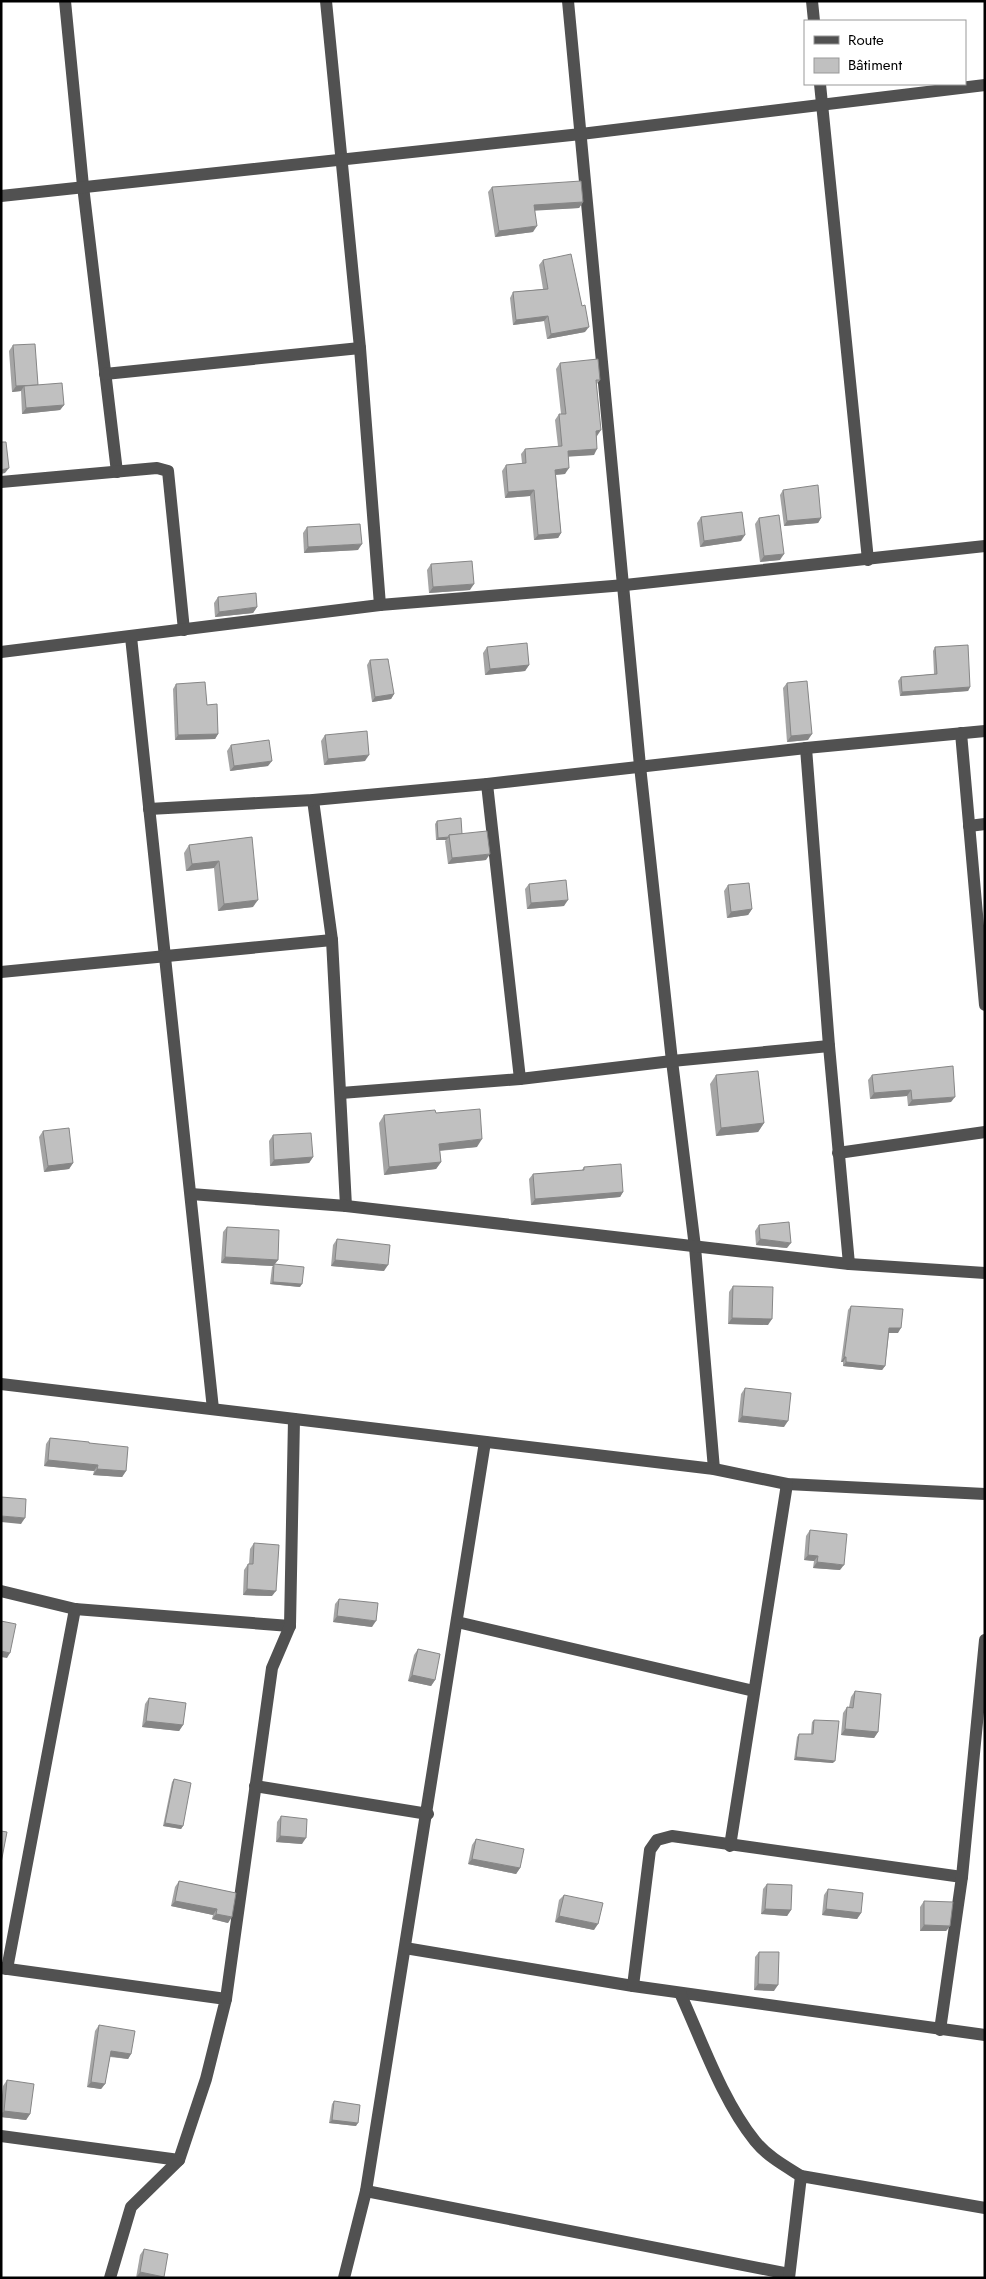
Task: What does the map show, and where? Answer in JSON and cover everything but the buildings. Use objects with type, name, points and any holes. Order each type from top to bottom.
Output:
[{"type":"street","points":[[66,1],[83,186],[117,472]]},
{"type":"street","points":[[326,1],[360,348],[380,605]]},
{"type":"street","points":[[568,1],[625,585],[640,766],[672,1061],[695,1247],[714,1469]]},
{"type":"street","points":[[812,1],[814,20]]},
{"type":"street","points":[[820,85],[868,560]]},
{"type":"street","points":[[1,196],[581,134],[985,85]]},
{"type":"street","points":[[105,374],[360,348]]},
{"type":"street","points":[[1,482],[157,468],[168,471],[184,630]]},
{"type":"street","points":[[1,652],[380,605],[625,585],[985,546]]},
{"type":"street","points":[[131,637],[212,1409]]},
{"type":"street","points":[[149,810],[313,800],[486,784],[806,748],[985,731]]},
{"type":"street","points":[[961,734],[985,1005]]},
{"type":"street","points":[[806,748],[829,1046],[849,1264]]},
{"type":"street","points":[[486,784],[520,1079]]},
{"type":"street","points":[[313,800],[332,940],[346,1206]]},
{"type":"street","points":[[969,826],[985,824]]},
{"type":"street","points":[[1,972],[332,940]]},
{"type":"street","points":[[341,1093],[520,1079],[672,1061],[829,1046]]},
{"type":"street","points":[[838,1153],[985,1132]]},
{"type":"street","points":[[190,1194],[346,1206],[849,1264],[985,1273]]},
{"type":"street","points":[[1,1384],[714,1469],[787,1484],[985,1494]]},
{"type":"street","points":[[110,2278],[131,2207],[179,2160],[206,2079],[226,1999],[272,1668],[290,1626],[294,1419]]},
{"type":"street","points":[[344,2278],[366,2191],[428,1814],[485,1442]]},
{"type":"street","points":[[730,1846],[787,1484]]},
{"type":"street","points":[[1,1591],[75,1609],[290,1626]]},
{"type":"street","points":[[75,1609],[4,1968],[226,1999]]},
{"type":"street","points":[[457,1622],[754,1691]]},
{"type":"street","points":[[940,2030],[962,1877],[985,1640]]},
{"type":"street","points":[[256,1786],[428,1814]]},
{"type":"street","points":[[633,1986],[650,1850],[657,1840],[672,1836],[730,1846],[962,1877]]},
{"type":"street","points":[[405,1948],[633,1986],[985,2035]]},
{"type":"street","points":[[680,1992],[737,2116],[756,2142],[773,2158],[801,2176],[985,2208]]},
{"type":"street","points":[[1,2136],[179,2160]]},
{"type":"street","points":[[366,2191],[789,2276],[801,2176]]}]
